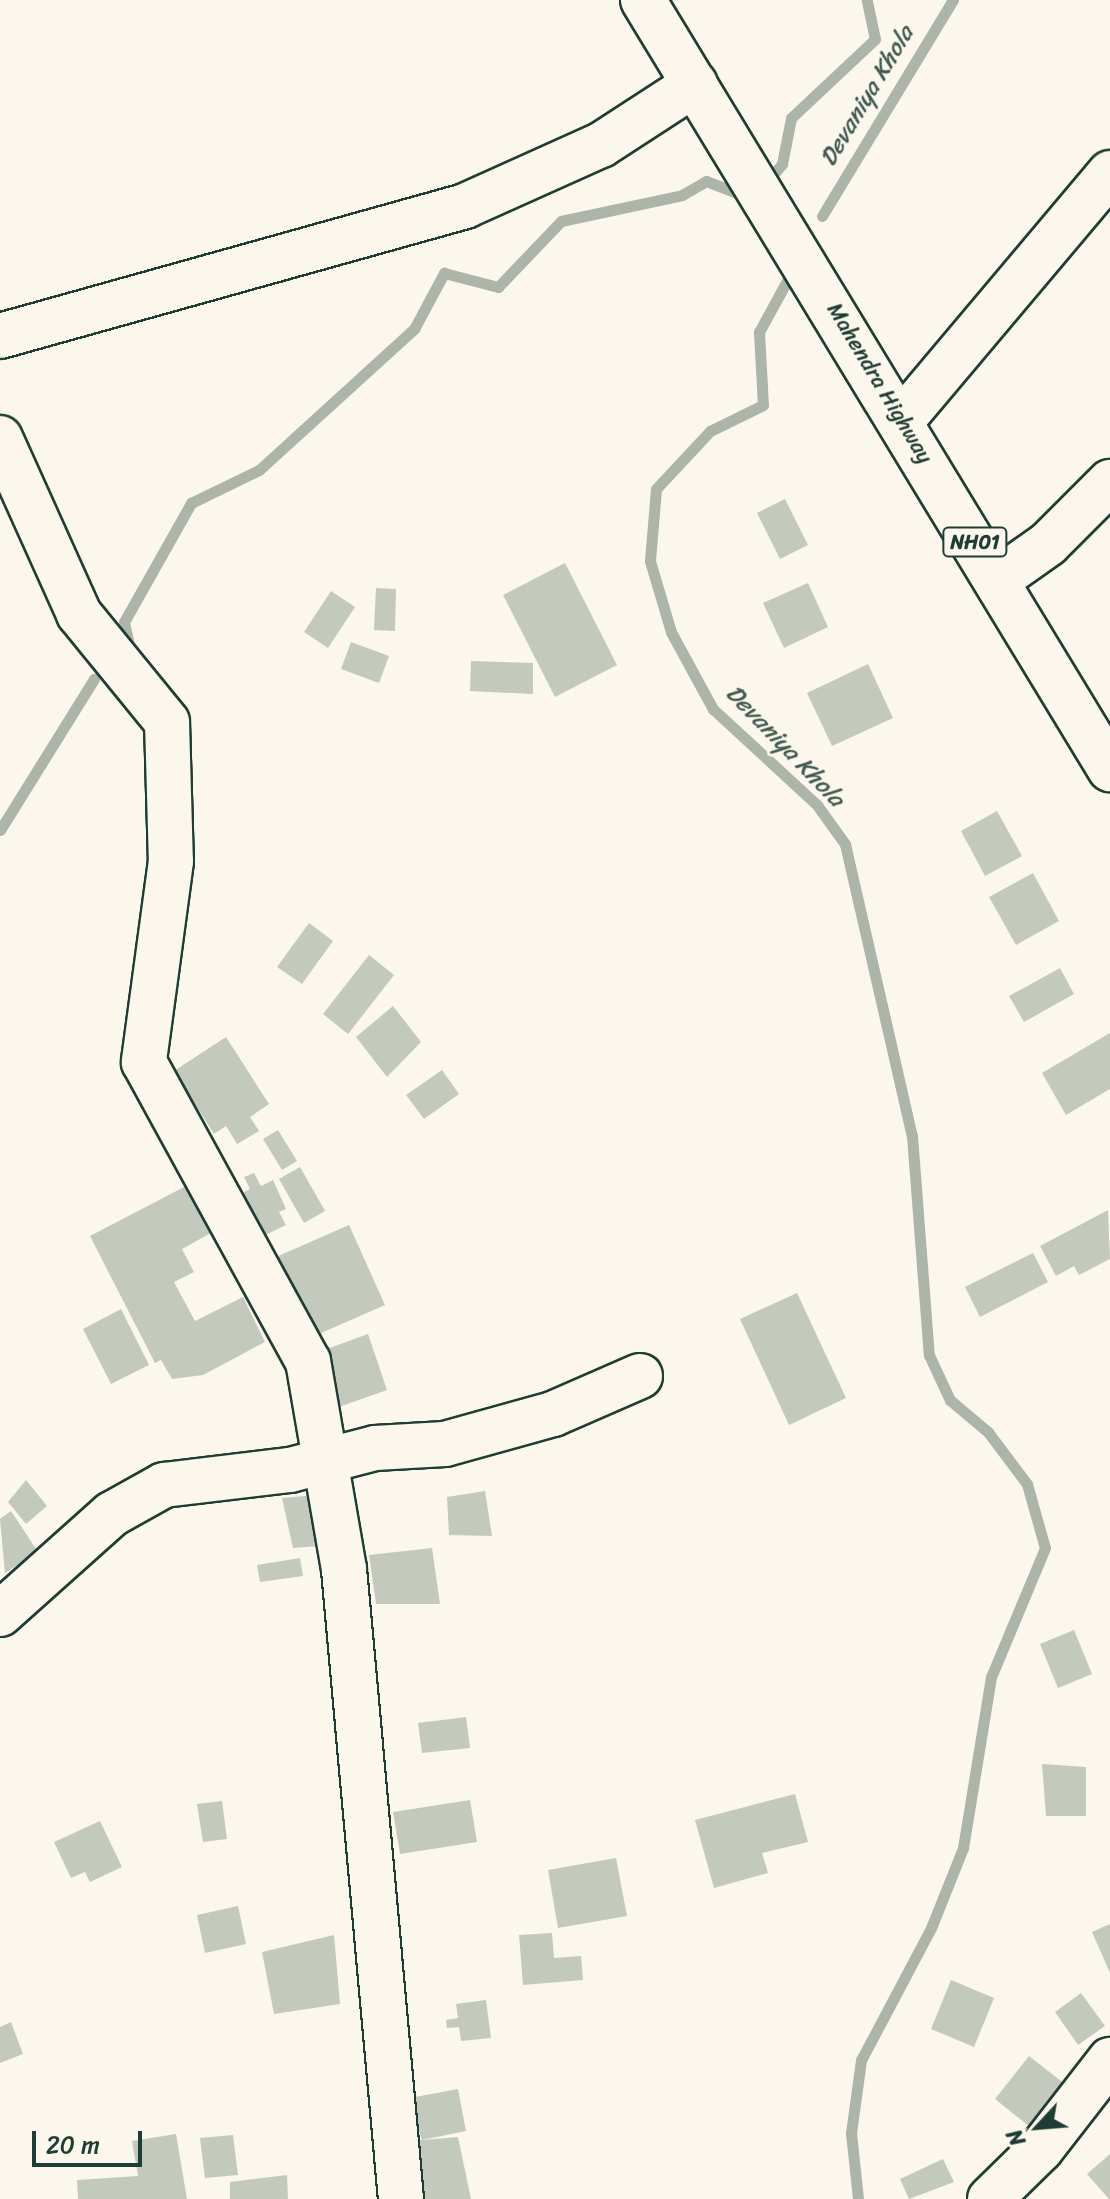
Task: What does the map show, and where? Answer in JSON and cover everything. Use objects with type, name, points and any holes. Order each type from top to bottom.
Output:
[{"type":"main road","name":"Mahendra Highway","points":[[643,0],[840,315],[1110,769]]},
{"type":"main road","points":[[0,336],[478,201],[601,145],[695,84]]},
{"type":"main road","points":[[902,420],[1110,173]]},
{"type":"main road","points":[[0,438],[92,630],[167,722],[171,861],[144,1062],[308,1361],[326,1460],[361,1735],[379,2017],[401,2199]]},
{"type":"main road","points":[[997,580],[1048,544],[1110,482]]},
{"type":"main road","points":[[0,1614],[112,1514],[164,1485],[445,1444],[553,1414],[640,1376]]},
{"type":"main road","points":[[990,2199],[1041,2149],[1110,2060]]},
{"type":"building","points":[[785,499],[808,545],[780,559],[757,513]]},
{"type":"building","points":[[565,563],[617,665],[555,697],[503,595]]},
{"type":"building","points":[[808,583],[828,627],[784,648],[763,603]]},
{"type":"building","points":[[376,588],[396,589],[395,631],[374,630]]},
{"type":"building","points":[[331,591],[355,607],[328,648],[304,632]]},
{"type":"building","points":[[351,642],[389,656],[379,683],[341,669]]},
{"type":"building","points":[[471,661],[533,663],[533,694],[470,691]]},
{"type":"building","points":[[868,664],[893,718],[832,746],[807,693]]},
{"type":"building","points":[[997,811],[1022,856],[985,876],[961,831]]},
{"type":"building","points":[[1033,873],[1059,921],[1016,945],[989,897]]},
{"type":"building","points":[[309,923],[333,941],[302,984],[277,967]]},
{"type":"building","points":[[369,955],[394,975],[348,1034],[323,1014]]},
{"type":"building","points":[[1060,968],[1074,994],[1024,1022],[1009,996]]},
{"type":"building","points":[[393,1006],[421,1042],[387,1077],[356,1037]]},
{"type":"building","points":[[1110,1033],[1110,1089],[1066,1115],[1042,1073]]},
{"type":"building","points":[[226,1037],[269,1104],[250,1117],[259,1131],[237,1144],[226,1126],[214,1134],[174,1071]]},
{"type":"building","points":[[442,1070],[459,1094],[424,1119],[406,1095]]},
{"type":"building","points":[[278,1130],[297,1161],[282,1170],[263,1139]]},
{"type":"building","points":[[300,1167],[325,1211],[304,1223],[279,1179]]},
{"type":"building","points":[[254,1173],[261,1186],[273,1180],[286,1209],[279,1212],[286,1225],[263,1236],[238,1195],[250,1189],[244,1177]]},
{"type":"building","points":[[186,1186],[211,1233],[182,1249],[194,1272],[174,1282],[195,1321],[243,1297],[265,1342],[203,1375],[172,1379],[161,1360],[155,1363],[90,1236]]},
{"type":"building","points":[[1108,1210],[1110,1259],[1079,1275],[1074,1266],[1056,1276],[1040,1246]]},
{"type":"building","points":[[349,1225],[385,1305],[312,1337],[276,1257]]},
{"type":"building","points":[[1033,1253],[1048,1282],[980,1317],[965,1287]]},
{"type":"building","points":[[797,1293],[846,1398],[789,1425],[740,1319]]},
{"type":"building","points":[[121,1309],[149,1365],[111,1384],[83,1329]]},
{"type":"building","points":[[368,1334],[387,1390],[333,1409],[313,1354]]},
{"type":"building","points":[[26,1480],[47,1506],[26,1524],[8,1502]]},
{"type":"building","points":[[485,1491],[492,1536],[449,1535],[447,1497]]},
{"type":"building","points":[[329,1494],[333,1545],[293,1548],[282,1498]]},
{"type":"building","points":[[11,1511],[38,1552],[5,1573],[0,1519]]},
{"type":"building","points":[[432,1548],[440,1604],[376,1604],[369,1555]]},
{"type":"building","points":[[300,1558],[303,1576],[260,1582],[257,1565]]},
{"type":"building","points":[[1074,1630],[1092,1674],[1058,1688],[1040,1644]]},
{"type":"building","points":[[466,1717],[470,1748],[422,1753],[418,1723]]},
{"type":"building","points":[[1042,1764],[1086,1767],[1086,1816],[1046,1816]]},
{"type":"building","points":[[795,1794],[808,1842],[762,1853],[768,1873],[714,1888],[695,1820]]},
{"type":"building","points":[[470,1800],[477,1842],[400,1854],[393,1812]]},
{"type":"building","points":[[222,1801],[227,1839],[203,1842],[197,1804]]},
{"type":"building","points":[[100,1821],[122,1867],[90,1882],[85,1872],[71,1878],[54,1842]]},
{"type":"building","points":[[616,1858],[627,1916],[558,1928],[548,1870]]},
{"type":"building","points":[[238,1906],[246,1944],[205,1953],[197,1915]]},
{"type":"building","points":[[1110,1924],[1110,1973],[1092,1932]]},
{"type":"building","points":[[552,1933],[554,1958],[581,1956],[583,1980],[523,1985],[519,1935]]},
{"type":"building","points":[[334,1935],[340,2004],[274,2014],[262,1952]]},
{"type":"building","points":[[951,1980],[994,1998],[974,2047],[931,2029]]},
{"type":"building","points":[[1081,1993],[1105,2026],[1078,2045],[1055,2012]]},
{"type":"building","points":[[486,2000],[491,2038],[461,2041],[459,2027],[447,2028],[446,2020],[458,2018],[456,2004]]},
{"type":"building","points":[[11,2022],[23,2054],[0,2063],[0,2027]]},
{"type":"building","points":[[1029,2056],[1070,2088],[1035,2131],[995,2099]]},
{"type":"building","points":[[458,2089],[466,2131],[422,2140],[419,2131],[408,2133],[403,2113],[417,2110],[415,2097]]},
{"type":"building","points":[[176,2134],[187,2199],[78,2199],[77,2180],[138,2176],[132,2141]]},
{"type":"building","points":[[233,2135],[238,2175],[205,2178],[200,2138]]},
{"type":"building","points":[[458,2137],[471,2199],[424,2199],[413,2139]]},
{"type":"building","points":[[1110,2154],[1110,2199],[1109,2199],[1087,2174]]},
{"type":"building","points":[[943,2159],[954,2182],[909,2199],[900,2179]]},
{"type":"building","points":[[287,2175],[288,2199],[230,2199],[230,2182]]},
{"type":"waterway","points":[[766,183],[782,164],[791,118],[875,39],[867,0]]},
{"type":"waterway","name":"Devaniya Khola","points":[[822,216],[953,0]]},
{"type":"waterway","points":[[128,640],[124,622],[191,503],[259,470],[414,329],[444,273],[498,287],[561,221],[682,195],[706,181],[748,197]]},
{"type":"waterway","name":"Devaniya Khola","points":[[789,277],[759,332],[763,405],[710,431],[656,489],[650,561],[671,632],[713,709],[817,805],[845,844],[912,1136],[929,1355],[950,1400],[988,1432],[1027,1484],[1045,1548],[991,1677],[963,1848],[931,1928],[861,2060],[851,2133],[858,2199]]},
{"type":"waterway","points":[[0,830],[94,679]]}]
